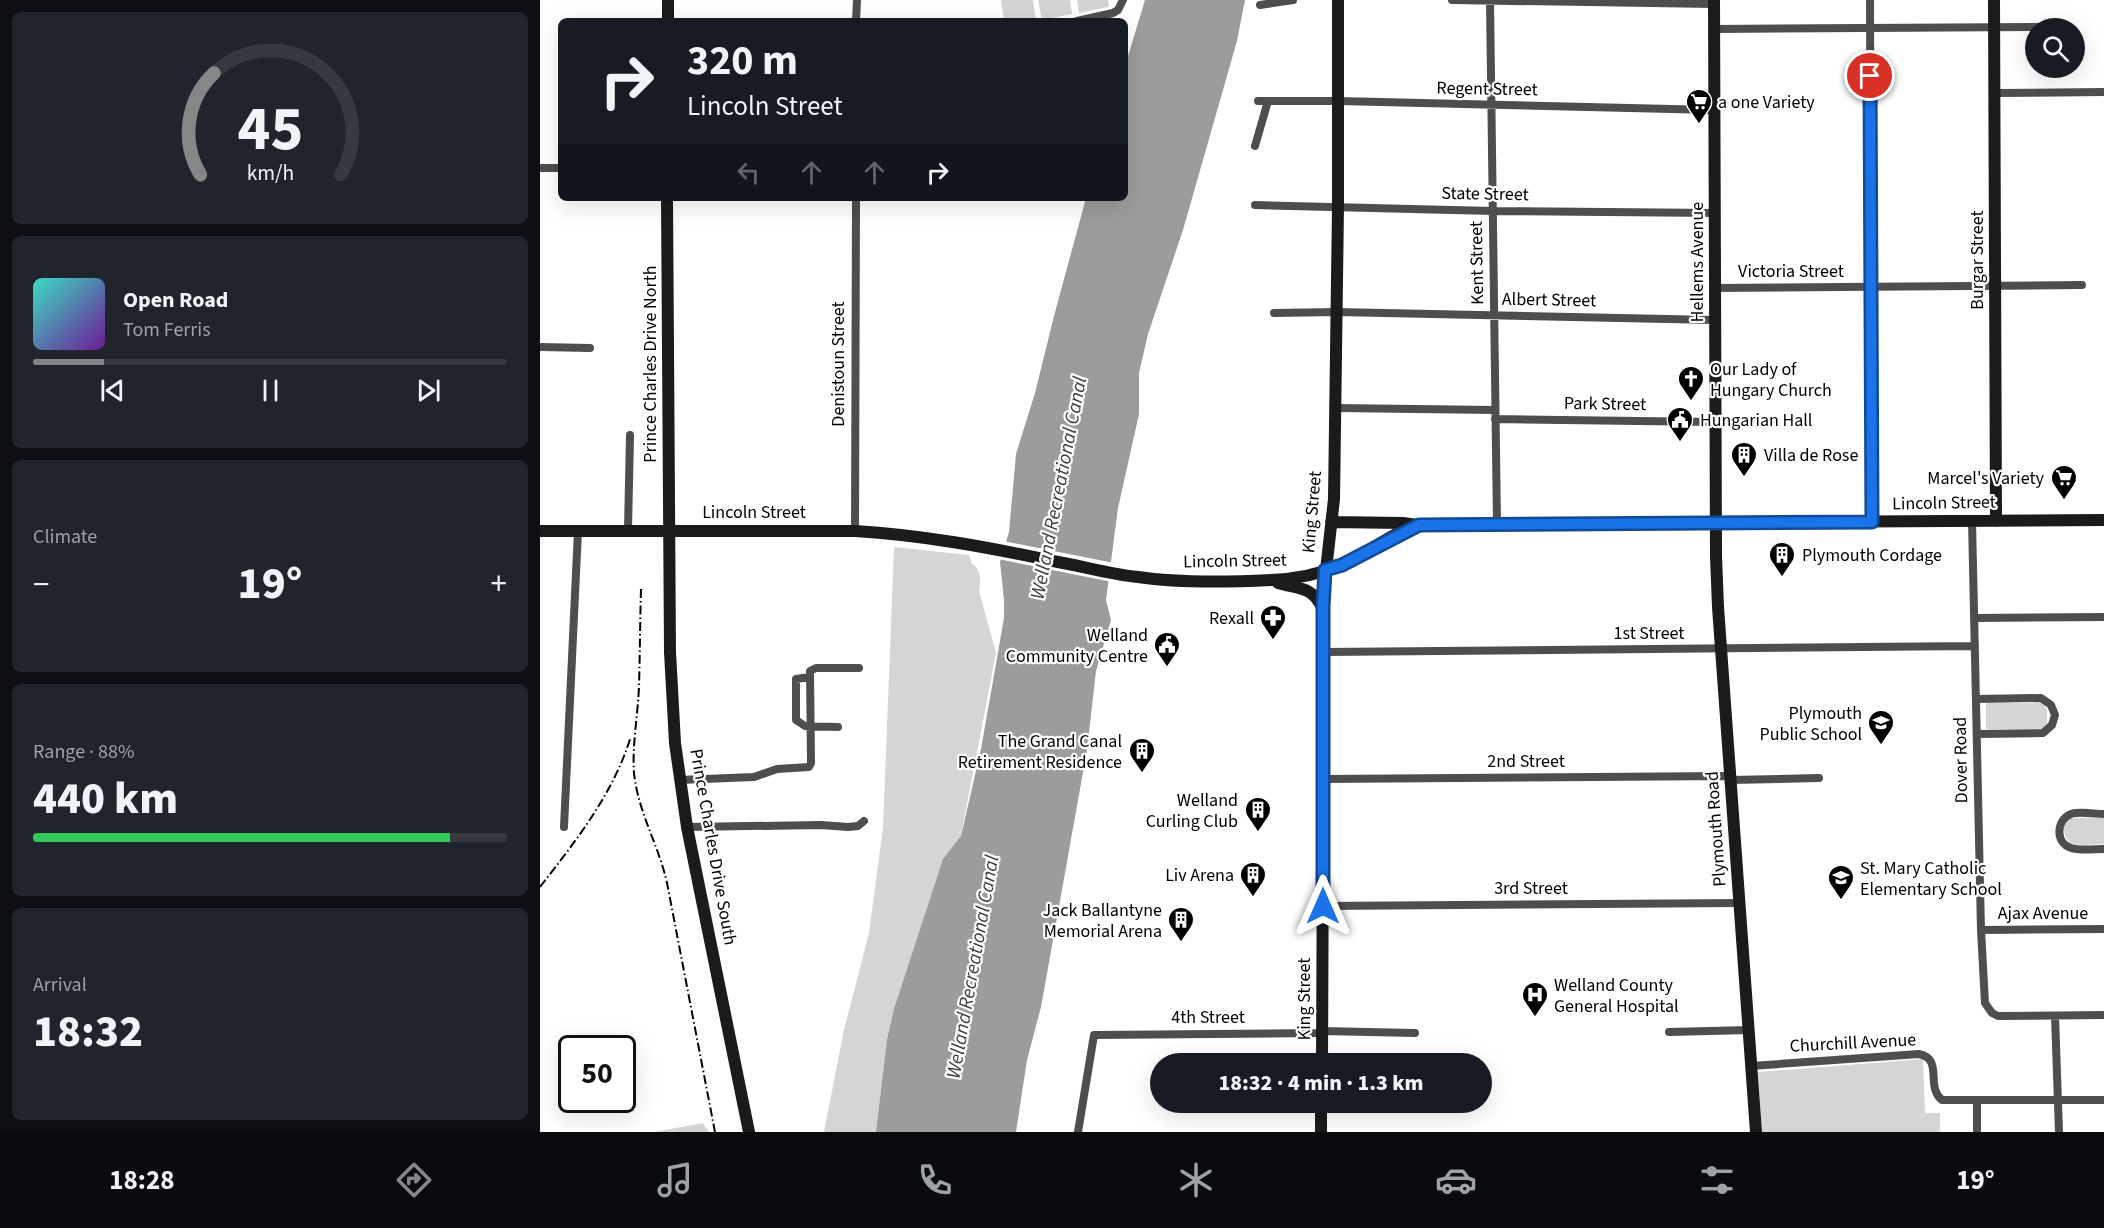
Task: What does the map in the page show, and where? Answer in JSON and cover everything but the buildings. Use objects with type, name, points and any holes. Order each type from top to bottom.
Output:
[{"type":"main road","points":[[668,0],[668,18]]},
{"type":"main road","name":"King Street","points":[[1322,1053],[1323,612],[1331,522],[1335,408],[1338,0]]},
{"type":"main road","name":"Burgar Street","points":[[1994,0],[1996,521]]},
{"type":"main road","name":"Hellems Avenue","points":[[1714,2],[1716,523]]},
{"type":"main road","name":"Prince Charles Drive North","points":[[667,201],[669,530]]},
{"type":"main road","name":"Lincoln Street","points":[[540,531],[855,531],[926,537],[1121,574],[1172,580],[1270,580],[1295,578],[1342,565],[1419,525],[2104,520]]},
{"type":"main road","points":[[1331,522],[1403,522],[1419,525]]},
{"type":"main road","name":"Plymouth Road","points":[[1716,523],[1721,649],[1756,1132]]},
{"type":"main road","name":"Prince Charles Drive South","points":[[669,530],[670,662],[679,780],[749,1132]]},
{"type":"main road","points":[[1270,580],[1308,590],[1317,597],[1323,612]]},
{"type":"main road","points":[[1321,1132],[1322,1113]]},
{"type":"street","points":[[856,18],[857,0]]},
{"type":"street","points":[[1090,18],[1113,13],[1118,10],[1123,0]]},
{"type":"street","points":[[1260,5],[1293,0]]},
{"type":"street","points":[[1452,0],[1714,2]]},
{"type":"street","points":[[1870,0],[1872,522]]},
{"type":"street","name":"Kent Street","points":[[1491,1],[1497,524]]},
{"type":"street","points":[[1714,29],[2025,27]]},
{"type":"street","points":[[1995,93],[2104,92]]},
{"type":"street","name":"Regent Street","points":[[1255,146],[1263,101],[1714,110]]},
{"type":"street","points":[[540,168],[558,168]]},
{"type":"street","name":"Denistoun Street","points":[[855,201],[855,531]]},
{"type":"street","name":"State Street","points":[[1255,205],[1493,211],[1715,213]]},
{"type":"street","name":"Victoria Street","points":[[1715,288],[2082,285]]},
{"type":"street","name":"Albert Street","points":[[1274,314],[1337,312],[1715,320]]},
{"type":"street","points":[[540,347],[590,348]]},
{"type":"street","name":"Park Street","points":[[1335,408],[1715,422]]},
{"type":"street","points":[[628,530],[630,435]]},
{"type":"street","name":"Dover Road","points":[[1972,521],[1984,997],[1988,1009],[1998,1016],[2055,1016]]},
{"type":"street","points":[[564,827],[578,531]]},
{"type":"street","points":[[1974,618],[2104,617]]},
{"type":"street","name":"1st Street","points":[[1323,652],[1974,646]]},
{"type":"street","points":[[679,780],[754,777],[777,769],[809,767],[811,763],[810,671],[859,668]]},
{"type":"street","points":[[810,677],[796,679],[795,715],[798,723],[810,727],[838,727]]},
{"type":"street","points":[[1976,699],[2041,698],[2052,705],[2055,715],[2052,726],[2043,733],[1977,734]]},
{"type":"street","name":"2nd Street","points":[[1323,779],[1819,778]]},
{"type":"street","points":[[2104,814],[2071,814],[2063,821],[2059,829],[2062,841],[2071,848],[2104,849]]},
{"type":"street","points":[[687,827],[809,825],[848,827],[858,826],[864,821]]},
{"type":"street","name":"3rd Street","points":[[1323,906],[1739,903]]},
{"type":"street","name":"Ajax Avenue","points":[[1981,930],[2104,929]]},
{"type":"street","points":[[2059,1132],[2055,1016],[2104,1015]]},
{"type":"street","points":[[1669,1032],[1749,1030]]},
{"type":"street","name":"4th Street","points":[[1078,1132],[1094,1035],[1415,1033]]},
{"type":"street","name":"Churchill Avenue","points":[[1751,1066],[1922,1054],[1932,1060],[1935,1089],[1940,1098],[1950,1101],[2104,1100]]},
{"type":"street","points":[[1977,1101],[1977,1132]]},
{"type":"shaded area","points":[[1001,0],[1033,0],[1036,18],[1004,18]]},
{"type":"shaded area","points":[[1038,0],[1070,0],[1072,14],[1042,18]]},
{"type":"shaded area","points":[[1077,0],[1108,0],[1109,5],[1079,13]]},
{"type":"shaded area","points":[[894,547],[969,555],[972,564],[979,572],[979,591],[996,653],[904,1132],[824,1132],[844,1030],[869,933],[883,828]]},
{"type":"shaded area","points":[[1986,703],[2042,703],[2047,709],[2047,724],[2041,729],[1986,729]]},
{"type":"shaded area","points":[[2104,817],[2104,844],[2077,845],[2067,840],[2064,826],[2069,818]]},
{"type":"shaded area","points":[[1923,1059],[1925,1113],[1940,1113],[1940,1132],[1762,1132],[1758,1072]]},
{"type":"shaded area","points":[[703,1123],[709,1132],[654,1132]]},
{"type":"water","name":"Welland Recreational Canal","points":[[1145,0],[1245,0],[1237,41],[1183,230],[1148,334],[1139,373],[1139,414],[1118,508],[1106,600],[1111,620],[1096,671],[1087,750],[1041,1007],[1027,1060],[1016,1132],[876,1132],[887,1040],[894,1009],[943,859],[961,836],[981,749],[1004,618],[1000,562],[1009,532],[1016,454],[1035,393],[1085,201],[1128,201],[1128,56]]},
{"type":"pier","points":[[1003,541],[1114,563],[1112,582],[998,559]]},
{"type":"railway","points":[[641,589],[634,773],[644,815],[667,883],[715,1132]]},
{"type":"railway","points":[[540,887],[592,817],[614,779],[630,739]]},
{"type":"place","name":"a one Variety","points":[[1699,125]]},
{"type":"place","name":"Our Lady of Hungary Church","points":[[1691,402]]},
{"type":"place","name":"Hungarian Hall","points":[[1680,443]]},
{"type":"place","name":"Villa de Rose","points":[[1744,478]]},
{"type":"place","name":"Marcel's Variety","points":[[2064,501]]},
{"type":"place","name":"Plymouth Cordage","points":[[1782,578]]},
{"type":"place","name":"Rexall","points":[[1273,641]]},
{"type":"place","name":"Welland Community Centre","points":[[1167,668]]},
{"type":"place","name":"Plymouth Public School","points":[[1881,746]]},
{"type":"place","name":"The Grand Canal Retirement Residence","points":[[1142,774]]},
{"type":"place","name":"Welland Curling Club","points":[[1258,833]]},
{"type":"place","name":"Liv Arena","points":[[1253,898]]},
{"type":"place","name":"St. Mary Catholic Elementary School","points":[[1841,901]]},
{"type":"place","name":"Jack Ballantyne Memorial Arena","points":[[1181,943]]},
{"type":"place","name":"Welland County General Hospital","points":[[1535,1018]]},
{"type":"route","points":[[1323,906],[1323,588],[1325,570],[1342,565],[1419,525],[1872,522],[1870,76]]}]
